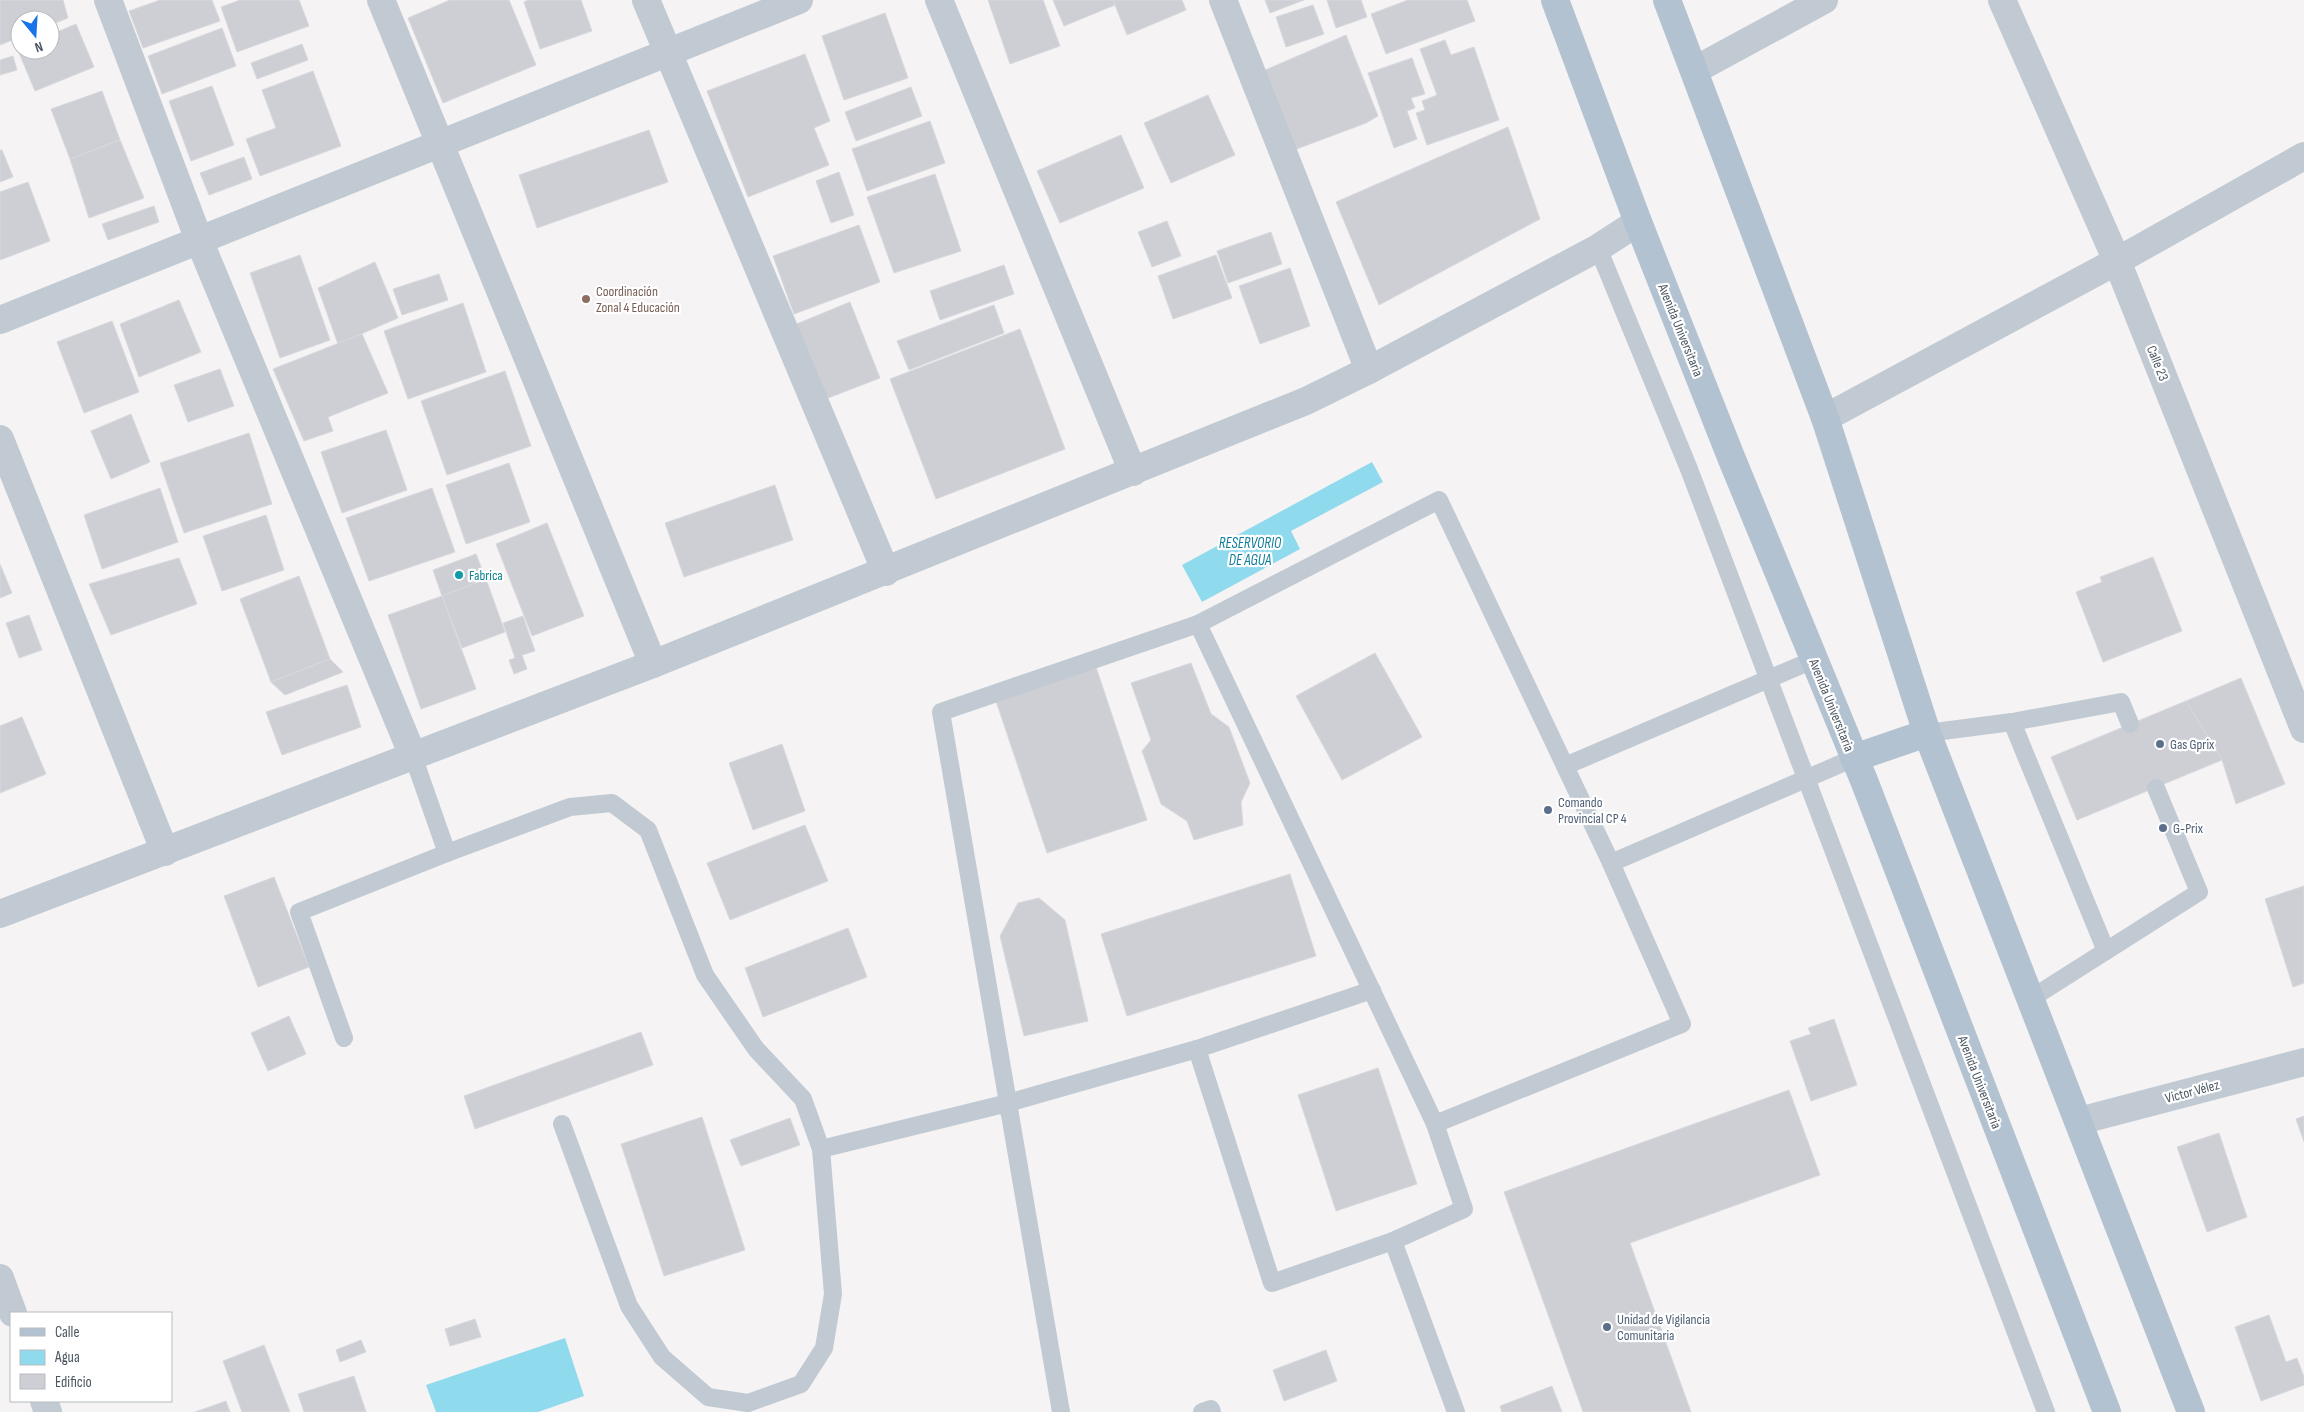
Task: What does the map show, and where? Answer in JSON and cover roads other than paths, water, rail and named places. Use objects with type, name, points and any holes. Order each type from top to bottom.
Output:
[{"type":"main road","name":"Avenida Universitaria","points":[[1555,0],[1638,222],[1854,758],[2107,1412]]},
{"type":"main road","points":[[1668,0],[1825,418],[1927,733],[2032,998],[2190,1412]]},
{"type":"main road","points":[[1854,758],[1927,733]]},
{"type":"street","points":[[108,0],[198,240],[413,756]]},
{"type":"street","points":[[381,0],[653,664]]},
{"type":"street","points":[[646,0],[886,572]]},
{"type":"street","points":[[0,320],[799,0]]},
{"type":"street","points":[[939,0],[1133,472]]},
{"type":"street","points":[[1223,0],[1369,370]]},
{"type":"street","points":[[1695,70],[1824,0]]},
{"type":"street","name":"Calle 23","points":[[2002,0],[2117,261],[2304,729]]},
{"type":"street","points":[[1825,418],[2117,261],[2304,156]]},
{"type":"street","points":[[0,914],[653,664],[886,572],[1306,401],[1369,370],[1598,248],[1638,222]]},
{"type":"street","points":[[0,439],[165,852]]},
{"type":"street","name":"Victor Vélez","points":[[2079,1121],[2304,1062]]},
{"type":"street","points":[[0,1278],[13,1312]]},
{"type":"lane","points":[[1598,248],[1689,469],[2046,1412]]},
{"type":"lane","points":[[1061,1412],[941,712],[1198,624],[1439,500],[1611,863],[1682,1024],[1435,1124]]},
{"type":"lane","points":[[1197,1049],[1272,1283],[1393,1241],[1464,1209],[1435,1124],[1198,624]]},
{"type":"lane","points":[[1565,766],[1813,660]]},
{"type":"lane","points":[[1927,733],[2012,722],[2121,702],[2130,724]]},
{"type":"lane","points":[[2012,722],[2106,951]]},
{"type":"lane","points":[[413,756],[447,852]]},
{"type":"lane","points":[[1611,863],[1854,758]]},
{"type":"lane","points":[[2032,998],[2200,892],[2156,788]]},
{"type":"lane","points":[[344,1038],[299,912],[447,852],[570,807],[612,803],[648,830],[706,975],[756,1049],[803,1099],[821,1149],[833,1294],[824,1348],[801,1384],[759,1405],[708,1397],[662,1357],[629,1306],[562,1124]]},
{"type":"lane","points":[[821,1149],[1008,1103],[1197,1049],[1372,990]]},
{"type":"lane","points":[[1393,1241],[1456,1412]]},
{"type":"lane","points":[[1202,1412],[1211,1409],[1212,1412]]},
{"type":"water","name":"RESERVORIO DE AGUA","points":[[1372,462],[1383,482],[1291,531],[1300,549],[1202,602],[1182,565]]},
{"type":"water","points":[[565,1338],[584,1396],[538,1412],[436,1412],[426,1385]]},
{"type":"place","name":"Coordinación Zonal 4 Educación","points":[[586,299]]},
{"type":"place","name":"Fabrica","points":[[459,575]]},
{"type":"place","name":"Gas Gprix","points":[[2160,744]]},
{"type":"place","name":"Comando Provincial CP 4","points":[[1548,810]]},
{"type":"place","name":"G-Prix","points":[[2163,828]]},
{"type":"place","name":"Unidad de Vigilancia Comunitaria","points":[[1607,1327]]}]
